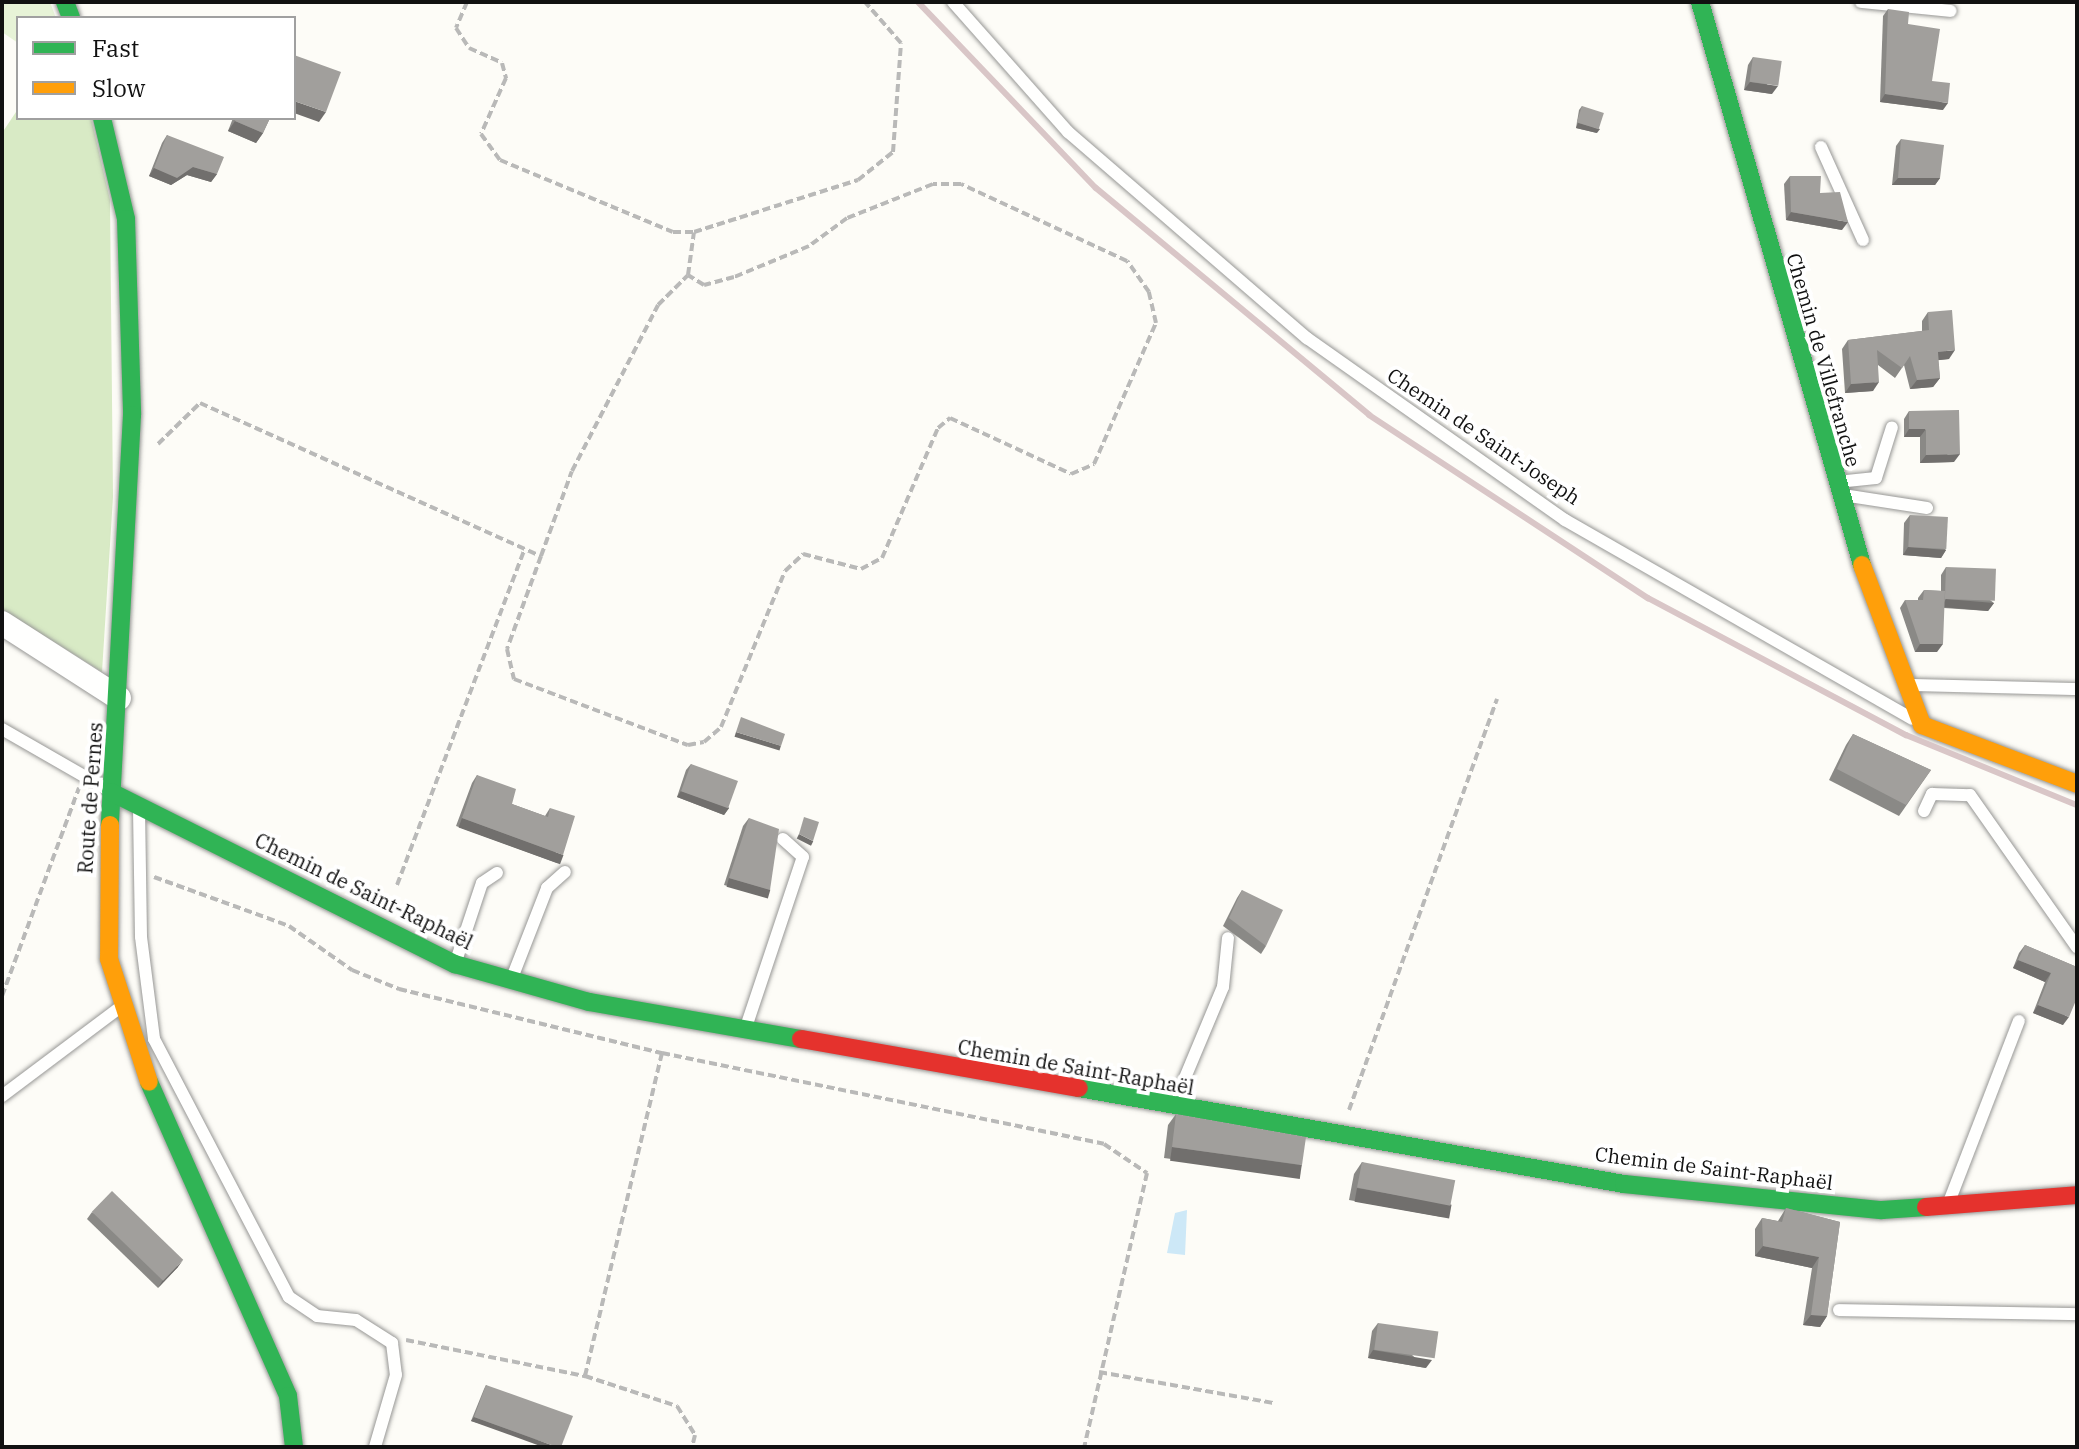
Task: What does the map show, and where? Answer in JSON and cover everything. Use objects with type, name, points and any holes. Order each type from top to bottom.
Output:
[{"type":"street","name":"Chemin de Villefranche","points":[[1700,2],[1837,488],[1922,725]]},
{"type":"street","name":"Route de Pernes","points":[[102,120],[126,219],[129,339],[119,698],[106,909],[119,1008],[288,1396],[294,1447]]},
{"type":"street","points":[[2,623],[119,698]]},
{"type":"street","name":"Chemin de Saint-Joseph","points":[[1922,725],[2077,784]]},
{"type":"street","name":"Chemin de Saint-Raphaël","points":[[111,792],[455,964],[512,981],[745,1030],[1173,1107],[1340,1130],[1624,1184],[1882,1210],[2077,1195]]},
{"type":"lane","name":"Chemin de Saint-Joseph","points":[[953,2],[1068,132],[1307,338],[1565,520],[1922,725]]},
{"type":"lane","points":[[1861,2],[1951,11]]},
{"type":"lane","points":[[1821,147],[1863,240]]},
{"type":"lane","points":[[1837,488],[1876,478],[1892,427]]},
{"type":"lane","points":[[1837,488],[1927,508]]},
{"type":"lane","points":[[1907,685],[2077,689]]},
{"type":"lane","points":[[2,729],[111,792]]},
{"type":"lane","points":[[1924,811],[1932,794],[1970,795],[2077,947]]},
{"type":"lane","points":[[139,805],[140,872],[154,1039],[204,1143],[289,1297],[317,1316],[356,1320],[392,1343],[396,1375],[375,1447]]},
{"type":"lane","points":[[745,1030],[803,857],[783,839]]},
{"type":"lane","points":[[512,981],[547,888],[565,872]]},
{"type":"lane","points":[[455,964],[482,883],[497,873]]},
{"type":"lane","points":[[1173,1107],[1223,987],[1228,938]]},
{"type":"lane","points":[[2,1096],[119,1008]]},
{"type":"lane","points":[[1948,1205],[2019,1021]]},
{"type":"lane","points":[[1839,1310],[2077,1314]]},
{"type":"path","points":[[467,2],[456,28],[469,48],[502,63],[506,78],[481,134],[500,160],[673,232],[694,232],[858,180],[893,152],[901,43],[865,2]]},
{"type":"path","points":[[688,275],[704,285],[734,277],[809,246],[847,218],[933,184],[961,184],[1127,261],[1149,292],[1156,323],[1094,464],[1071,474],[950,418],[938,428],[882,558],[861,569],[803,554],[785,571],[721,727],[704,742],[688,745],[514,679],[507,649],[572,471],[658,305],[688,275],[694,232]]},
{"type":"path","points":[[158,457],[173,422],[200,403],[541,556]]},
{"type":"path","points":[[397,885],[525,548]]},
{"type":"path","points":[[1340,1130],[1497,699]]},
{"type":"path","points":[[2,996],[83,776]]},
{"type":"path","points":[[140,872],[289,926],[352,970],[399,989],[662,1053],[1104,1144],[1147,1173],[1084,1447]]},
{"type":"path","points":[[585,1376],[662,1053]]},
{"type":"path","points":[[392,1343],[420,1338],[585,1376],[677,1406],[695,1435],[692,1447]]},
{"type":"path","points":[[1099,1372],[1273,1403]]},
{"type":"green space","points":[[2,2],[50,2],[55,16],[16,16],[16,42],[2,32]]},
{"type":"green space","points":[[16,112],[16,120],[91,120],[110,200],[113,497],[102,672],[2,609],[2,133]]},
{"type":"water","points":[[1187,1210],[1185,1255],[1167,1253],[1175,1213]]},
{"type":"building","points":[[1888,9],[1909,12],[1908,24],[1940,29],[1932,81],[1950,83],[1948,103],[1885,94]]},
{"type":"building","points":[[296,56],[341,72],[326,112],[296,102]]},
{"type":"building","points":[[1753,57],[1782,61],[1778,86],[1750,82]]},
{"type":"building","points":[[1582,106],[1604,113],[1599,129],[1577,122]]},
{"type":"building","points":[[235,120],[269,120],[263,133]]},
{"type":"building","points":[[167,135],[224,157],[217,174],[193,167],[177,178],[154,168]]},
{"type":"building","points":[[1901,139],[1944,145],[1940,178],[1898,178]]},
{"type":"building","points":[[1790,176],[1821,176],[1820,193],[1840,192],[1848,222],[1791,212]]},
{"type":"building","points":[[1952,310],[1955,350],[1938,352],[1940,378],[1917,380],[1910,356],[1902,368],[1877,350],[1879,382],[1851,384],[1848,340],[1929,330],[1928,312]]},
{"type":"building","points":[[1959,410],[1960,454],[1926,455],[1926,429],[1909,429],[1909,411]]},
{"type":"building","points":[[1910,515],[1948,517],[1946,549],[1908,547]]},
{"type":"building","points":[[1946,567],[1996,569],[1995,601],[1945,599]]},
{"type":"building","points":[[1924,590],[1945,591],[1943,644],[1920,644],[1905,600],[1923,600]]},
{"type":"building","points":[[741,717],[785,734],[781,746],[736,732]]},
{"type":"building","points":[[1853,734],[1931,770],[1906,805],[1837,769]]},
{"type":"building","points":[[691,764],[738,781],[728,808],[681,791]]},
{"type":"building","points":[[477,775],[516,789],[512,804],[548,817],[550,808],[575,816],[563,855],[462,818]]},
{"type":"building","points":[[804,817],[819,822],[813,841],[799,834]]},
{"type":"building","points":[[749,818],[779,829],[770,890],[729,878]]},
{"type":"building","points":[[1242,890],[1283,910],[1266,946],[1229,918]]},
{"type":"building","points":[[2025,945],[2077,967],[2077,998],[2069,1017],[2038,1005],[2051,973],[2018,960]]},
{"type":"building","points":[[1176,1114],[1306,1137],[1302,1165],[1172,1147]]},
{"type":"building","points":[[1362,1162],[1455,1180],[1450,1206],[1357,1188]]},
{"type":"building","points":[[112,1191],[183,1260],[163,1281],[92,1212]]},
{"type":"building","points":[[1786,1208],[1840,1222],[1827,1316],[1811,1315],[1819,1257],[1763,1246],[1762,1218],[1782,1222]]},
{"type":"building","points":[[1378,1323],[1438,1331],[1435,1358],[1374,1350]]},
{"type":"building","points":[[486,1385],[573,1416],[561,1447],[474,1417]]},
{"type":"railway","points":[[918,2],[1096,188],[1369,415],[1648,598],[1906,735],[2077,805]]},
{"type":"traffic: fast","points":[[65,2],[70,16]]},
{"type":"traffic: fast","points":[[1700,2],[1862,565]]},
{"type":"traffic: fast","points":[[102,120],[126,219],[132,415],[110,825]]},
{"type":"traffic: fast","points":[[111,792],[455,964],[589,1002],[801,1039]]},
{"type":"traffic: fast","points":[[149,1082],[288,1396],[294,1447]]},
{"type":"traffic: fast","points":[[1079,1088],[1624,1184],[1882,1210],[1926,1207]]},
{"type":"traffic: slow","points":[[1862,565],[1922,725],[2077,784]]},
{"type":"traffic: slow","points":[[110,825],[109,959],[149,1082]]},
{"type":"traffic: jam","points":[[801,1039],[1079,1088]]},
{"type":"traffic: jam","points":[[1926,1207],[2077,1195]]}]
